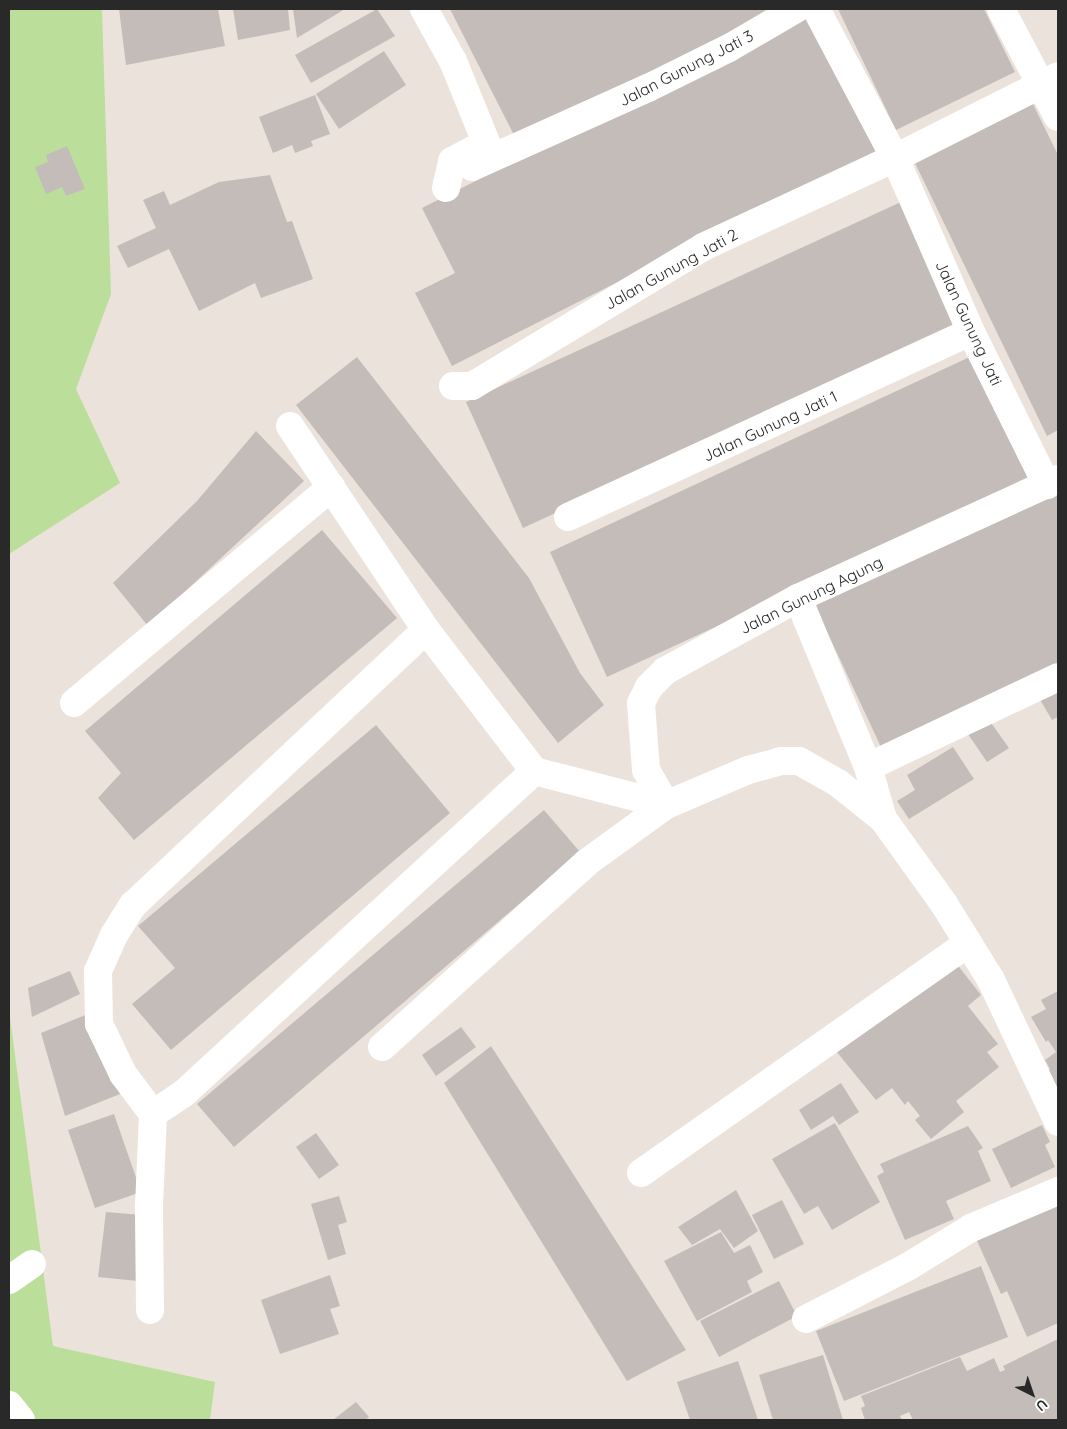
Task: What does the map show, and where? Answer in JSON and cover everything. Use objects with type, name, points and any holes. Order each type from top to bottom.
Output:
[{"type":"street","points":[[424,9],[453,61],[483,156]]},
{"type":"street","name":"Jalan Gunung Jati 3","points":[[446,188],[452,161],[483,156],[574,123],[729,48],[796,9]]},
{"type":"street","name":"Jalan Gunung Jati","points":[[816,9],[894,158],[971,332],[1053,482]]},
{"type":"street","points":[[1001,9],[1050,81],[1058,117]]},
{"type":"street","name":"Jalan Gunung Jati 2","points":[[453,386],[472,386],[703,247],[894,158],[1050,81]]},
{"type":"street","name":"Jalan Gunung Jati 1","points":[[568,517],[971,332]]},
{"type":"street","points":[[290,426],[426,630],[534,771],[666,805]]},
{"type":"street","name":"Jalan Gunung Agung","points":[[666,805],[646,770],[641,703],[649,687],[664,671],[798,598],[1053,482]]},
{"type":"street","points":[[74,703],[330,487]]},
{"type":"street","points":[[798,598],[868,767],[883,819]]},
{"type":"street","points":[[150,1310],[148,1206],[153,1114],[123,1074],[99,1024],[98,971],[114,935],[133,905],[426,630]]},
{"type":"street","points":[[868,767],[1058,677]]},
{"type":"street","points":[[382,1047],[586,863],[666,805],[748,770],[781,761],[799,761],[838,783],[883,819],[968,942],[991,980],[1058,1122]]},
{"type":"street","points":[[153,1114],[184,1094],[534,771]]},
{"type":"street","points":[[641,1172],[968,942]]},
{"type":"street","points":[[806,1319],[909,1266],[972,1228],[1058,1191]]},
{"type":"street","points":[[9,1280],[32,1264]]},
{"type":"street","points":[[9,1406],[21,1420]]},
{"type":"green space","points":[[9,9],[102,9],[111,294],[76,389],[120,483],[9,554]]},
{"type":"green space","points":[[9,1009],[53,1346],[215,1382],[210,1420],[9,1420]]},
{"type":"building","points":[[119,9],[218,9],[225,46],[126,65]]},
{"type":"building","points":[[233,9],[288,9],[290,30],[238,40]]},
{"type":"building","points":[[293,9],[345,9],[297,38]]},
{"type":"building","points":[[377,9],[395,36],[311,83],[295,55]]},
{"type":"building","points":[[450,9],[777,9],[779,14],[516,139]]},
{"type":"building","points":[[838,9],[984,9],[1015,72],[896,130]]},
{"type":"building","points":[[811,12],[880,149],[452,366],[415,293],[455,273],[422,208]]},
{"type":"building","points":[[384,51],[406,85],[339,129],[316,94]]},
{"type":"building","points":[[315,95],[330,134],[311,141],[313,146],[295,153],[292,145],[273,153],[259,117]]},
{"type":"building","points":[[1033,104],[1058,155],[1058,430],[1047,436],[915,163]]},
{"type":"building","points":[[67,146],[85,189],[66,196],[62,187],[46,194],[35,167],[48,162],[46,155]]},
{"type":"building","points":[[270,175],[287,222],[292,221],[313,279],[261,298],[255,283],[199,311],[169,249],[128,268],[117,246],[156,228],[143,200],[164,191],[170,205],[219,182]]},
{"type":"building","points":[[901,202],[958,327],[523,528],[466,402]]},
{"type":"building","points":[[974,355],[1031,481],[607,677],[550,552]]},
{"type":"building","points":[[357,357],[529,578],[580,673],[604,705],[558,743],[296,405]]},
{"type":"building","points":[[256,431],[304,481],[148,626],[113,583],[197,501]]},
{"type":"building","points":[[1058,489],[1058,663],[881,747],[814,604]]},
{"type":"building","points":[[322,530],[397,618],[134,840],[98,798],[121,773],[85,731]]},
{"type":"building","points":[[1058,688],[1058,717],[1052,720],[1039,698]]},
{"type":"building","points":[[989,720],[1009,748],[987,762],[968,734]]},
{"type":"building","points":[[376,725],[450,813],[171,1050],[132,1004],[175,968],[138,926]]},
{"type":"building","points":[[953,747],[974,779],[909,819],[897,801],[915,790],[907,775]]},
{"type":"building","points":[[544,810],[580,852],[234,1147],[197,1104]]},
{"type":"building","points":[[952,958],[981,995],[968,1006],[998,1044],[987,1052],[999,1067],[956,1101],[964,1112],[931,1139],[915,1120],[920,1116],[908,1101],[905,1105],[892,1088],[876,1100],[836,1051]]},
{"type":"building","points":[[70,971],[80,994],[32,1017],[28,988]]},
{"type":"building","points":[[1058,991],[1058,1092],[1043,1074],[1050,1069],[1045,1060],[1056,1052],[1048,1040],[1046,1042],[1031,1017],[1046,1009],[1041,1000]]},
{"type":"building","points":[[88,1014],[120,1094],[65,1116],[41,1033]]},
{"type":"building","points":[[461,1027],[476,1047],[436,1076],[422,1055]]},
{"type":"building","points":[[491,1046],[686,1350],[627,1381],[444,1083]]},
{"type":"building","points":[[841,1083],[859,1112],[839,1125],[833,1116],[811,1130],[799,1110]]},
{"type":"building","points":[[114,1114],[141,1192],[95,1208],[68,1130]]},
{"type":"building","points":[[835,1123],[880,1202],[832,1230],[818,1206],[804,1214],[772,1159]]},
{"type":"building","points":[[1042,1125],[1050,1142],[1045,1145],[1055,1167],[1011,1188],[992,1149]]},
{"type":"building","points":[[968,1126],[983,1148],[978,1151],[991,1181],[946,1201],[954,1219],[905,1240],[877,1176],[884,1172],[880,1164]]},
{"type":"building","points":[[316,1133],[339,1165],[319,1179],[296,1147]]},
{"type":"building","points":[[736,1190],[758,1231],[734,1248],[720,1229],[692,1245],[678,1227]]},
{"type":"building","points":[[339,1196],[347,1222],[338,1225],[346,1254],[328,1260],[311,1204]]},
{"type":"building","points":[[1058,1196],[1058,1323],[1027,1337],[1007,1291],[1001,1294],[973,1232]]},
{"type":"building","points":[[782,1200],[804,1244],[774,1259],[752,1215]]},
{"type":"building","points":[[106,1212],[142,1215],[138,1281],[98,1277]]},
{"type":"building","points":[[721,1232],[734,1253],[750,1245],[763,1272],[747,1281],[752,1292],[697,1321],[664,1261]]},
{"type":"building","points":[[981,1266],[1008,1337],[844,1401],[816,1331]]},
{"type":"building","points":[[330,1275],[340,1306],[330,1309],[339,1334],[280,1354],[261,1300]]},
{"type":"building","points":[[779,1281],[797,1316],[719,1357],[700,1321]]},
{"type":"building","points":[[1058,1339],[1058,1420],[913,1420],[909,1412],[900,1416],[902,1420],[865,1420],[861,1408],[865,1406],[861,1396],[960,1357],[967,1371],[994,1358],[1000,1372],[1005,1370],[1003,1366]]},
{"type":"building","points":[[823,1355],[843,1420],[773,1420],[759,1375]]},
{"type":"building","points":[[738,1361],[758,1420],[690,1420],[677,1382]]},
{"type":"building","points":[[356,1402],[369,1417],[365,1420],[333,1420]]}]
